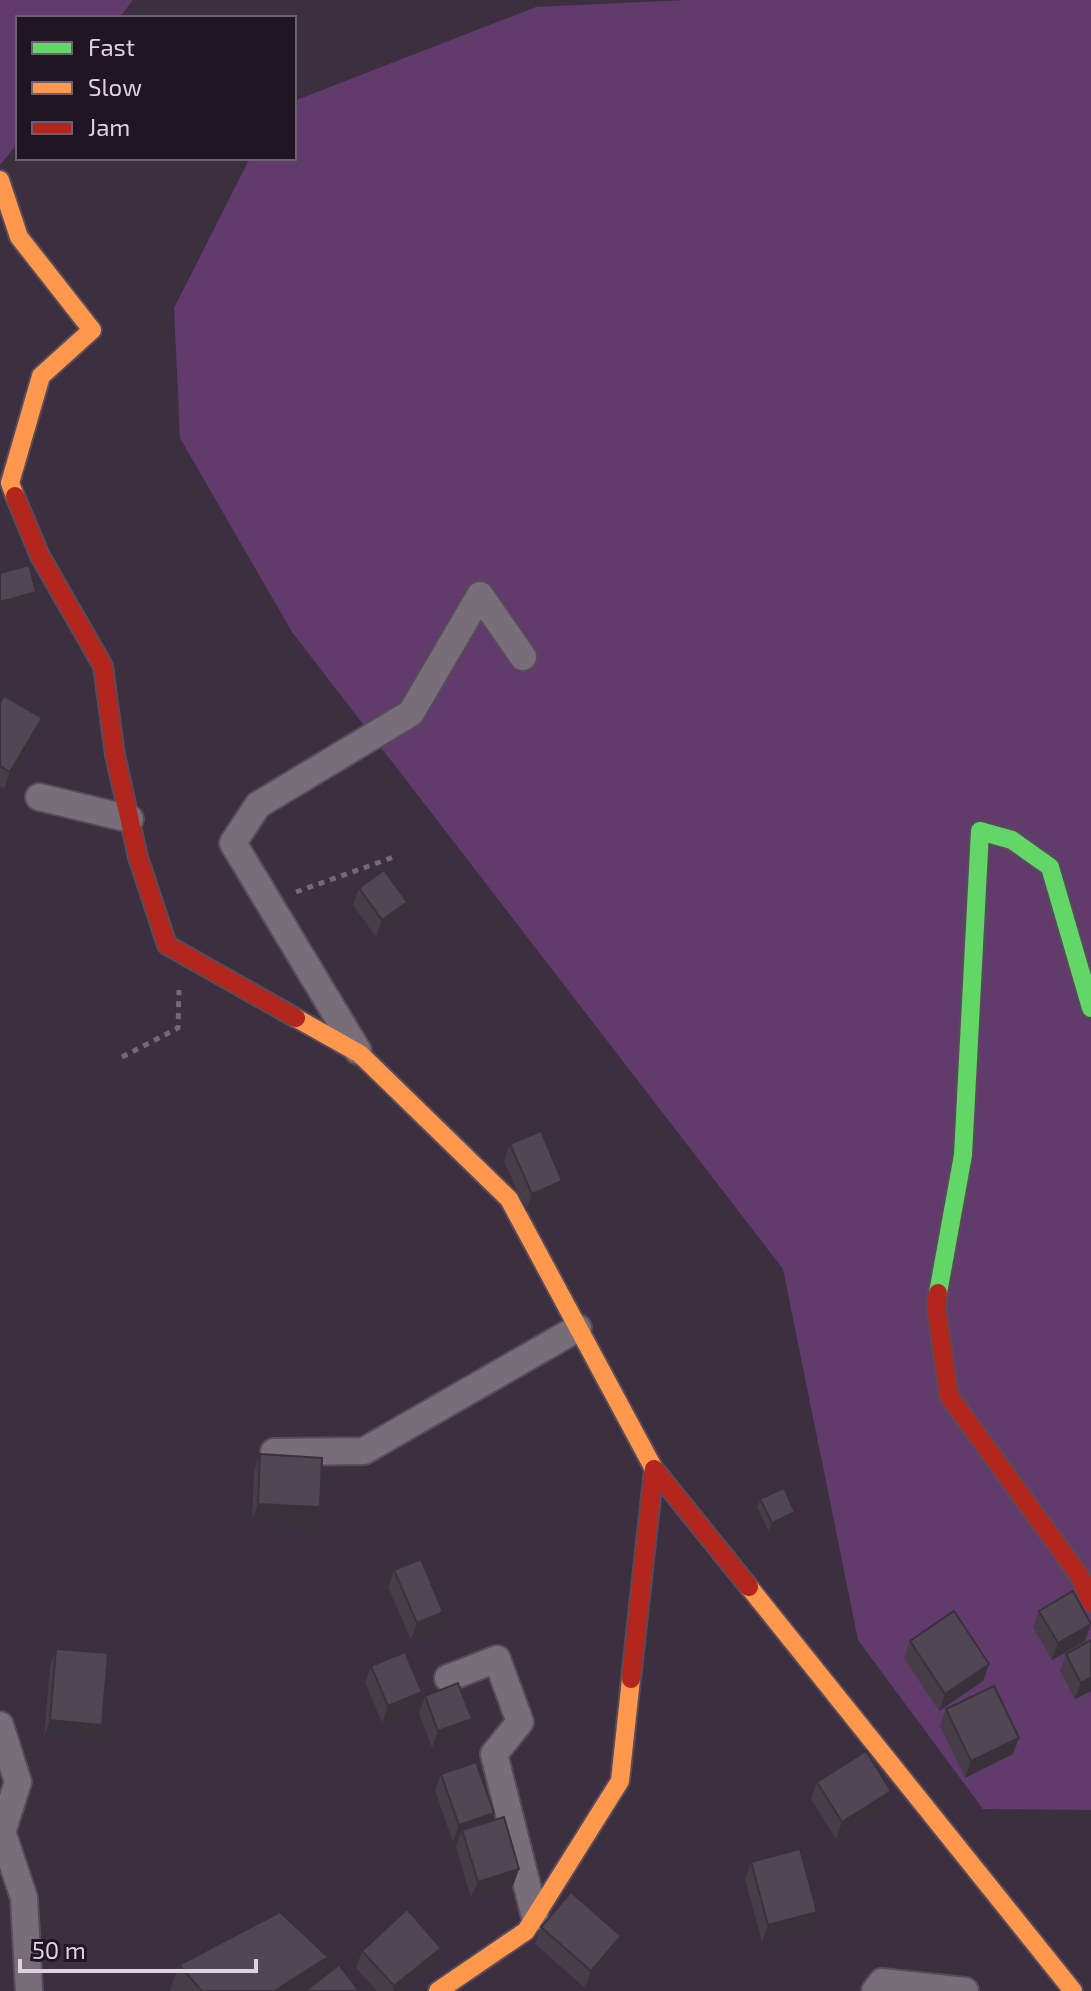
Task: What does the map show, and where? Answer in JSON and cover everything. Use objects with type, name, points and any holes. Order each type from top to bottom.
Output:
[{"type":"street","points":[[0,180],[19,237],[92,330],[41,376],[10,483],[40,556],[103,666],[115,755],[138,857],[167,945],[360,1054]]},
{"type":"street","points":[[523,657],[480,595],[411,713],[258,805],[233,843],[360,1054],[509,1199],[654,1469],[1073,1991]]},
{"type":"street","points":[[39,797],[130,819]]},
{"type":"street","points":[[1091,1008],[1050,867],[1012,840],[980,831],[963,1155],[936,1306],[949,1396],[1079,1575],[1091,1602]]},
{"type":"street","points":[[274,1452],[364,1451],[578,1328]]},
{"type":"street","points":[[438,1991],[526,1931],[620,1781],[654,1469]]},
{"type":"street","points":[[448,1678],[497,1659],[520,1722],[494,1754],[535,1917]]},
{"type":"street","points":[[0,1725],[18,1782],[2,1832],[24,1898],[29,1991]]},
{"type":"street","points":[[875,1991],[882,1982],[965,1991]]},
{"type":"path","points":[[269,902],[394,857]]},
{"type":"path","points":[[122,1057],[178,1028],[180,953]]},
{"type":"shaded area","points":[[0,0],[133,0],[121,16],[16,16],[16,145],[0,165]]},
{"type":"shaded area","points":[[686,0],[1091,0],[1091,1810],[983,1809],[858,1640],[783,1269],[292,632],[180,438],[174,308],[249,160],[296,160],[296,100],[536,7]]},
{"type":"building","points":[[29,565],[36,592],[0,602],[0,573]]},
{"type":"building","points":[[4,696],[42,718],[10,772],[0,766],[0,703]]},
{"type":"building","points":[[384,870],[407,902],[382,920],[359,888]]},
{"type":"building","points":[[541,1131],[562,1181],[532,1194],[510,1144]]},
{"type":"building","points":[[260,1454],[322,1458],[320,1507],[258,1504]]},
{"type":"building","points":[[784,1488],[795,1512],[772,1523],[760,1499]]},
{"type":"building","points":[[421,1559],[443,1612],[417,1623],[394,1570]]},
{"type":"building","points":[[1073,1591],[1091,1624],[1058,1643],[1039,1611]]},
{"type":"building","points":[[954,1611],[989,1664],[945,1694],[910,1641]]},
{"type":"building","points":[[1091,1640],[1091,1677],[1081,1683],[1066,1654]]},
{"type":"building","points":[[56,1649],[108,1653],[102,1725],[50,1720]]},
{"type":"building","points":[[405,1652],[422,1692],[388,1706],[371,1666]]},
{"type":"building","points":[[458,1683],[472,1719],[438,1731],[425,1696]]},
{"type":"building","points":[[994,1686],[1019,1738],[971,1761],[946,1709]]},
{"type":"building","points":[[866,1751],[891,1791],[842,1822],[817,1782]]},
{"type":"building","points":[[476,1762],[494,1813],[459,1825],[441,1774]]},
{"type":"building","points":[[504,1817],[519,1869],[478,1882],[462,1830]]},
{"type":"building","points":[[800,1849],[817,1912],[768,1925],[751,1862]]},
{"type":"building","points":[[571,1892],[621,1936],[591,1971],[541,1927]]},
{"type":"building","points":[[407,1909],[441,1948],[394,1986],[362,1951]]},
{"type":"building","points":[[280,1912],[328,1957],[274,1991],[202,1991],[179,1965]]},
{"type":"building","points":[[339,1965],[359,1991],[305,1991]]},
{"type":"traffic: fast","points":[[938,1293],[963,1155],[980,831],[1012,840],[1050,867],[1091,1008]]},
{"type":"traffic: slow","points":[[0,180],[19,237],[92,330],[41,376],[10,483],[15,496]]},
{"type":"traffic: slow","points":[[296,1018],[360,1054],[509,1199],[654,1469]]},
{"type":"traffic: slow","points":[[749,1587],[1073,1991]]},
{"type":"traffic: slow","points":[[438,1991],[526,1931],[620,1781],[631,1679]]},
{"type":"traffic: jam","points":[[15,496],[40,556],[103,666],[115,755],[138,857],[167,945],[296,1018]]},
{"type":"traffic: jam","points":[[938,1293],[936,1306],[949,1396],[1079,1575],[1091,1602]]},
{"type":"traffic: jam","points":[[631,1679],[654,1469],[749,1587]]}]
